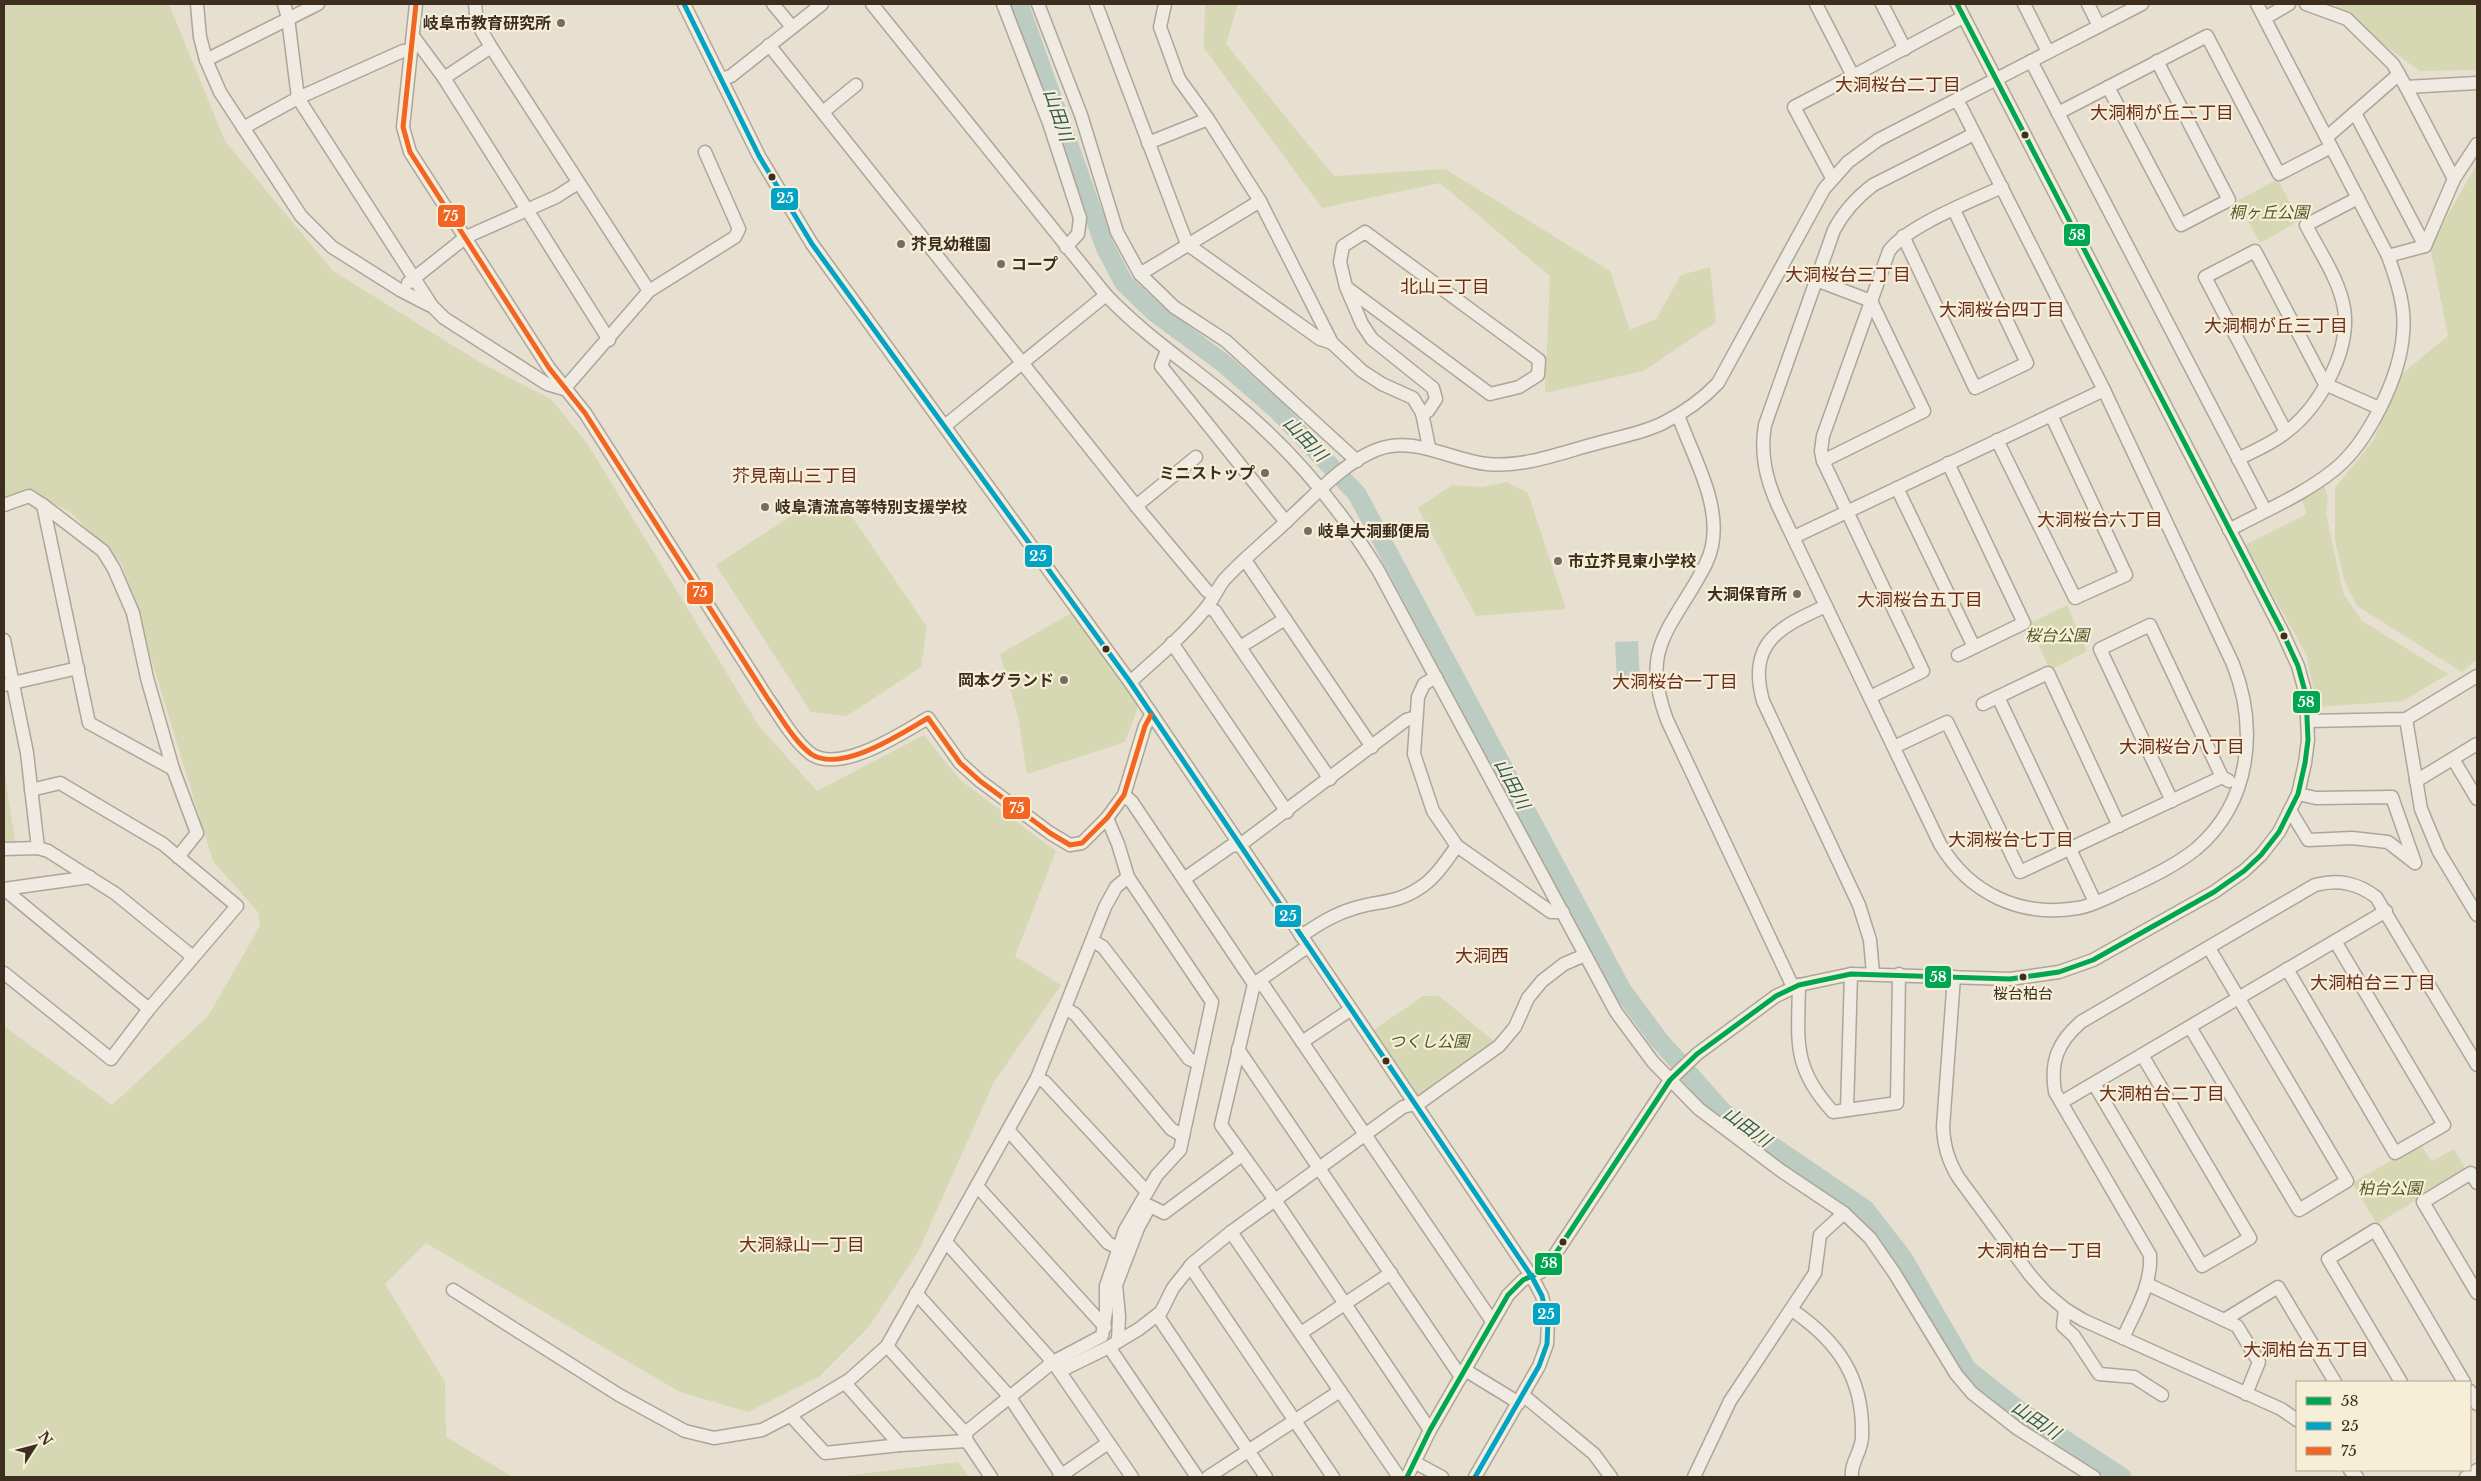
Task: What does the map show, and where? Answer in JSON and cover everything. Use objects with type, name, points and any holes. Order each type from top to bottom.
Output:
[{"type":"street","points":[[197,4],[200,37],[206,60],[220,92],[284,192],[316,233],[332,247],[400,290],[432,306]]},
{"type":"street","points":[[284,4],[288,18],[298,98],[432,306],[444,318],[546,384],[564,389]]},
{"type":"street","points":[[206,60],[318,4]]},
{"type":"street","points":[[416,4],[403,127],[410,152],[564,389],[585,414],[795,738],[812,754],[822,758],[837,759],[857,755],[928,718],[960,763],[980,781],[1050,833],[1070,845],[1082,843],[1107,818],[1124,795],[1145,726],[1151,715]]},
{"type":"street","points":[[475,4],[477,23],[491,48],[649,291]]},
{"type":"street","points":[[684,4],[759,156],[812,244],[946,425],[1130,682],[1532,1277],[1542,1296],[1548,1320],[1547,1344],[1539,1366],[1475,1477]]},
{"type":"street","points":[[773,4],[792,27]]},
{"type":"street","points":[[721,80],[731,76],[822,4]]},
{"type":"street","points":[[872,4],[1066,246],[1106,295],[1132,323],[1230,398],[1284,450],[1326,484],[1436,677],[1616,1012],[1653,1062],[1674,1075],[1699,1108],[1733,1136],[1780,1170],[1844,1212],[1870,1238],[1895,1274],[1956,1374],[1972,1393],[2018,1429],[2094,1477]]},
{"type":"street","points":[[1003,4],[1049,122],[1080,218],[1078,234],[1066,246]]},
{"type":"street","points":[[1038,4],[1080,115],[1117,232],[1140,274],[1174,307],[1226,341],[1352,464]]},
{"type":"street","points":[[1096,4],[1187,244],[1320,339],[1332,343]]},
{"type":"street","points":[[1165,4],[1160,28],[1178,80],[1208,119],[1260,201],[1332,343],[1362,371],[1382,384],[1413,398],[1422,413],[1429,448]]},
{"type":"street","points":[[1816,4],[1853,76]]},
{"type":"street","points":[[1882,4],[1905,49]]},
{"type":"street","points":[[1407,1477],[1430,1430],[1508,1295],[1523,1280],[1541,1272],[1550,1262],[1674,1075],[1760,1006],[1796,986],[1851,974],[1872,973],[2010,979],[2059,972],[2093,960],[2214,892],[2244,871],[2261,855],[2279,832],[2298,794],[2306,763],[2308,721],[2306,695],[2298,666],[1957,4]]},
{"type":"street","points":[[2024,4],[2048,52]]},
{"type":"street","points":[[2088,4],[2099,26]]},
{"type":"street","points":[[1130,682],[1172,643],[1207,606],[1213,594],[1245,560],[1326,484],[1352,464],[1377,450],[1411,446],[1429,448],[1450,456],[1487,464],[1511,464],[1645,430],[1678,415],[1707,395],[1718,383],[1832,178],[1863,150],[1878,140],[1996,81],[2142,4]]},
{"type":"street","points":[[2229,530],[2313,485],[2336,469],[2354,451],[2379,408],[2399,359],[2403,334],[2403,311],[2398,284],[2388,256],[2257,4]]},
{"type":"street","points":[[2265,18],[2289,4]]},
{"type":"street","points":[[2306,4],[2347,19],[2393,64],[2454,179]]},
{"type":"street","points":[[1832,178],[1794,107],[1963,17]]},
{"type":"street","points":[[413,36],[444,78],[525,210],[609,340]]},
{"type":"street","points":[[2058,113],[2207,36],[2279,174],[2329,142],[2355,112],[2399,74]]},
{"type":"street","points":[[769,45],[1136,506],[1207,591],[1213,594]]},
{"type":"street","points":[[444,78],[491,48]]},
{"type":"street","points":[[243,128],[298,98],[403,51],[412,50]]},
{"type":"street","points":[[2031,61],[2265,510]]},
{"type":"street","points":[[2108,87],[2180,225],[2229,200],[2158,61]]},
{"type":"street","points":[[2406,87],[2477,82]]},
{"type":"street","points":[[823,112],[856,85]]},
{"type":"street","points":[[1957,101],[2002,187],[2104,390],[2242,686],[2247,710],[2247,754],[2238,786],[2228,809],[2216,828],[2196,848],[2163,871],[2079,908],[2054,911],[2030,910],[2010,904],[1974,886],[1950,862],[1770,488],[1764,468],[1762,444],[1765,425],[1834,230],[1843,212],[1858,196],[1873,185],[1974,134]]},
{"type":"street","points":[[2355,112],[2425,246]]},
{"type":"street","points":[[1148,143],[1208,119]]},
{"type":"street","points":[[2425,246],[2454,179],[2477,144]]},
{"type":"street","points":[[564,389],[609,340],[649,291],[735,237],[739,229],[705,152]]},
{"type":"street","points":[[400,290],[466,237],[556,197],[578,183]]},
{"type":"street","points":[[1870,697],[1923,671],[1823,461],[1821,451],[1823,436],[1889,251],[1903,236],[2002,187]]},
{"type":"street","points":[[2238,459],[2286,432],[2313,404],[2325,384],[2342,347],[2346,327],[2344,307],[2339,289],[2306,225],[2358,198]]},
{"type":"street","points":[[1140,274],[1260,201]]},
{"type":"street","points":[[1903,236],[1975,388],[2027,363],[1954,210]]},
{"type":"street","points":[[1346,287],[1490,394],[1520,387],[1538,375],[1538,360],[1365,232],[1343,246],[1340,262],[1346,287],[1362,324],[1372,339],[1433,388],[1436,399],[1428,411],[1422,413]]},
{"type":"street","points":[[2388,256],[2425,246]]},
{"type":"street","points":[[2286,432],[2205,277],[2255,251],[2325,384],[2379,408]]},
{"type":"street","points":[[1816,280],[1871,300],[1924,411],[1823,461]]},
{"type":"street","points":[[946,425],[1106,295]]},
{"type":"street","points":[[1167,350],[1161,366],[1286,522]]},
{"type":"street","points":[[1794,537],[2104,390]]},
{"type":"street","points":[[1678,415],[1710,504],[1713,524],[1712,545],[1706,565],[1664,634],[1657,656],[1655,683],[1667,720],[1796,986],[1798,1048],[1807,1077],[1818,1095],[1833,1112],[1897,1103],[1899,974]]},
{"type":"street","points":[[1997,440],[2075,598],[2126,574],[2051,415]]},
{"type":"street","points":[[1136,506],[1196,457]]},
{"type":"street","points":[[1948,463],[2024,623],[1958,655]]},
{"type":"street","points":[[1897,488],[1974,647]]},
{"type":"street","points":[[4,505],[30,496],[103,551],[114,569],[133,613],[147,678],[174,769],[197,833],[178,857]]},
{"type":"street","points":[[42,505],[90,723],[174,769]]},
{"type":"street","points":[[1245,560],[1372,747]]},
{"type":"street","points":[[1207,606],[1216,611],[1330,779]]},
{"type":"street","points":[[1826,606],[1791,622],[1774,636],[1763,652],[1757,672],[1763,701],[1860,905],[1870,940],[1872,973]]},
{"type":"street","points":[[1240,648],[1285,619]]},
{"type":"street","points":[[2172,801],[2100,649],[2150,625],[2222,777],[2238,786]]},
{"type":"street","points":[[4,640],[8,683],[27,753],[38,848]]},
{"type":"street","points":[[1172,643],[1287,812]]},
{"type":"street","points":[[8,683],[78,668]]},
{"type":"street","points":[[1984,704],[2048,673],[2119,826]]},
{"type":"street","points":[[2308,721],[2406,719],[2477,676]]},
{"type":"street","points":[[1436,677],[1424,684],[1418,697],[1414,754],[1433,811],[1456,846],[1551,912],[1563,912]]},
{"type":"street","points":[[1998,697],[2095,902]]},
{"type":"street","points":[[1184,879],[1232,846],[1240,846],[1406,720],[1416,717]]},
{"type":"street","points":[[2406,719],[2421,809],[2430,833],[2477,915]]},
{"type":"street","points":[[1894,747],[1947,722],[2020,872],[2222,777]]},
{"type":"street","points":[[2416,781],[2477,744]]},
{"type":"street","points":[[2453,759],[2477,799]]},
{"type":"street","points":[[4,973],[110,1059],[149,1009],[237,906],[163,844],[60,783],[31,790]]},
{"type":"street","points":[[2290,810],[2308,840],[2352,838],[2388,842],[2415,863],[2392,797],[2316,798],[2298,794]]},
{"type":"street","points":[[1124,795],[1132,802],[1254,984],[1264,986],[1492,1321]]},
{"type":"street","points":[[790,1415],[825,1452],[966,1437],[1009,1396],[1102,1336],[1105,1328],[1106,1286],[1125,1230],[1157,1175],[1180,1150],[1212,1002],[1128,877],[1118,844],[1107,818]]},
{"type":"street","points":[[1430,1430],[1275,1200],[1221,1125],[1254,984],[1304,942],[1327,918],[1358,907],[1392,902],[1418,890],[1437,874],[1456,846]]},
{"type":"street","points":[[4,849],[38,848],[48,851],[116,894],[193,957]]},
{"type":"street","points":[[4,889],[90,877]]},
{"type":"street","points":[[453,1290],[619,1395],[685,1431],[714,1438],[762,1430],[845,1382],[887,1346],[1009,1131],[1037,1078],[1105,907],[1116,887],[1128,877]]},
{"type":"street","points":[[2123,1338],[2147,1284],[2151,1268],[2150,1255],[2054,1086],[2054,1063],[2059,1047],[2067,1034],[2082,1022],[2315,885],[2326,882],[2344,882],[2363,887],[2376,897],[2477,1065]]},
{"type":"street","points":[[4,889],[149,1009]]},
{"type":"street","points":[[2062,1102],[2386,911]]},
{"type":"street","points":[[1093,941],[1103,947],[1189,1059],[1198,1063]]},
{"type":"street","points":[[2287,969],[2395,1153],[2444,1125],[2335,941]]},
{"type":"street","points":[[2190,1026],[2299,1210],[2347,1181],[2209,948]]},
{"type":"street","points":[[1057,1366],[1114,1344],[1157,1315],[1173,1288],[1190,1266],[1231,1232],[1408,1104],[1414,1104],[1449,1083],[1500,1046],[1514,1027],[1528,998],[1542,981],[1564,964],[1585,955]]},
{"type":"street","points":[[1847,1110],[1851,974]]},
{"type":"street","points":[[1954,977],[1943,1127],[1949,1161],[1958,1177],[2030,1275],[2046,1293],[2065,1309],[2083,1320],[2246,1394],[2296,1419]]},
{"type":"street","points":[[1066,1009],[1075,1014],[1170,1129],[1182,1136]]},
{"type":"street","points":[[1302,1042],[1350,1010]]},
{"type":"street","points":[[1238,1049],[1391,1273],[1463,1374],[1521,1399],[1594,1454],[1611,1477]]},
{"type":"street","points":[[2094,1084],[2202,1266],[2250,1238],[2142,1055]]},
{"type":"street","points":[[1037,1078],[1045,1082],[1147,1192]]},
{"type":"street","points":[[1009,1131],[1108,1242],[1118,1248]]},
{"type":"street","points":[[1197,1477],[1114,1344],[1119,1316],[1116,1285],[1138,1228],[1150,1206],[1164,1214],[1242,1155]]},
{"type":"street","points":[[2477,1183],[2471,1173],[2423,1202],[2477,1293]]},
{"type":"street","points":[[978,1186],[1105,1328]]},
{"type":"street","points":[[1694,1477],[1730,1401],[1815,1273],[1820,1235],[1844,1212]]},
{"type":"street","points":[[2400,1381],[2328,1259],[2374,1230],[2463,1381]]},
{"type":"street","points":[[1231,1232],[1399,1477]]},
{"type":"street","points":[[946,1242],[1057,1366],[1132,1477]]},
{"type":"street","points":[[1190,1266],[1333,1477]]},
{"type":"street","points":[[1301,1333],[1391,1273]]},
{"type":"street","points":[[2147,1284],[2237,1326],[2259,1362],[2246,1394]]},
{"type":"street","points":[[2224,1320],[2278,1287],[2334,1381]]},
{"type":"street","points":[[916,1293],[1009,1396],[1060,1476],[1108,1443]]},
{"type":"street","points":[[2065,1309],[2063,1326],[2074,1336],[2099,1374],[2134,1377],[2162,1395]]},
{"type":"street","points":[[1792,1310],[1809,1322],[1833,1344],[1855,1380],[1860,1396],[1862,1439],[1851,1470],[1852,1477]]},
{"type":"street","points":[[1157,1315],[1266,1477]]},
{"type":"street","points":[[887,1346],[966,1437],[991,1477]]},
{"type":"street","points":[[845,1382],[900,1445]]},
{"type":"street","points":[[1208,1477],[1340,1391]]},
{"type":"street","points":[[1414,1462],[1442,1477]]},
{"type":"street","points":[[2466,1477],[2477,1470]]},
{"type":"green space","points":[[4,4],[169,4],[225,141],[333,271],[481,363],[551,399],[587,443],[759,726],[817,791],[924,735],[960,780],[1056,851],[1015,956],[1061,985],[994,1082],[918,1252],[868,1328],[820,1376],[748,1412],[680,1392],[426,1243],[385,1284],[445,1382],[446,1437],[513,1477],[4,1477],[4,1026],[112,1105],[208,1016],[260,926],[258,912],[213,861],[122,564],[70,512],[32,492],[4,501]]},
{"type":"green space","points":[[1205,4],[1238,4],[1226,44],[1334,176],[1445,169],[1610,271],[1630,330],[1656,319],[1681,275],[1710,267],[1716,322],[1643,371],[1545,393],[1550,276],[1440,183],[1322,208],[1204,48]]},
{"type":"green space","points":[[2335,4],[2477,4],[2477,70],[2420,71],[2342,14]]},
{"type":"green space","points":[[2477,164],[2477,659],[2462,672],[2357,606],[2345,583],[2335,540],[2335,488],[2373,441],[2403,373],[2448,336],[2430,246]]},
{"type":"green space","name":"桐ヶ丘公園","points":[[2278,179],[2299,221],[2260,243],[2237,201]]},
{"type":"green space","points":[[1507,482],[1528,493],[1566,609],[1476,616],[1418,508],[1452,485],[1482,487]]},
{"type":"green space","points":[[2323,484],[2328,496],[2326,513],[2343,593],[2362,621],[2448,674],[2403,701],[2317,707],[2306,654],[2245,545],[2307,514],[2301,497]]},
{"type":"green space","points":[[817,499],[844,505],[927,627],[921,667],[847,716],[811,712],[716,565]]},
{"type":"green space","name":"桜台公園","points":[[2067,605],[2087,651],[2050,670],[2029,624]]},
{"type":"green space","name":"岡本グランド","points":[[1073,612],[1138,707],[1125,742],[1027,774],[1018,716],[1000,654]]},
{"type":"green space","points":[[4,768],[15,842],[4,847]]},
{"type":"green space","name":"つくし公園","points":[[1423,996],[1439,996],[1496,1043],[1420,1099],[1374,1030]]},
{"type":"green space","name":"柏台公園","points":[[2420,1144],[2432,1161],[2454,1149],[2466,1170],[2377,1224],[2352,1183]]},
{"type":"green space","points":[[958,1462],[969,1477],[828,1477],[846,1476]]},
{"type":"shaded area","points":[[1638,641],[1640,681],[1617,682],[1615,642]]},
{"type":"waterway","name":"山田川","points":[[1019,4],[1105,247],[1124,283],[1154,312],[1222,362],[1277,410],[1357,494],[1622,990],[1659,1040],[1724,1113],[1865,1209],[1903,1258],[1967,1369],[2016,1408],[2122,1477]]},
{"type":"transit line","name":"75","points":[[416,4],[403,127],[410,152],[549,368],[585,413],[768,699],[793,735],[811,754],[824,759],[838,759],[854,755],[871,749],[928,718],[960,763],[980,781],[1050,833],[1070,845],[1082,843],[1107,818],[1124,795],[1145,726],[1151,715]]},
{"type":"transit line","name":"25","points":[[684,4],[759,156],[812,244],[1130,682],[1532,1277],[1542,1296],[1548,1321],[1547,1344],[1539,1366],[1475,1477]]},
{"type":"transit line","name":"58","points":[[1407,1477],[1430,1430],[1508,1295],[1523,1280],[1541,1272],[1550,1262],[1670,1080],[1697,1054],[1776,996],[1799,985],[1851,974],[2010,979],[2059,972],[2093,960],[2214,892],[2244,871],[2261,855],[2279,832],[2298,794],[2308,740],[2306,695],[2298,666],[2282,631],[1957,4]]},
{"type":"place","name":"岐阜市教育研究所","points":[[561,23]]},
{"type":"place","name":"芥見幼稚園","points":[[901,244]]},
{"type":"place","name":"コープ","points":[[1001,264]]},
{"type":"place","name":"ミニストップ","points":[[1265,473]]},
{"type":"place","name":"岐阜清流高等特別支援学校","points":[[765,507]]},
{"type":"place","name":"岐阜大洞郵便局","points":[[1308,531]]},
{"type":"place","name":"市立芥見東小学校","points":[[1558,561]]},
{"type":"place","name":"大洞保育所","points":[[1797,594]]},
{"type":"place","name":"岡本グランド","points":[[1064,680]]},
{"type":"place","name":"桜台柏台","points":[[2023,977]]},
{"type":"district","name":"大洞桜台二丁目","points":[[1898,85]]},
{"type":"district","name":"大洞桐が丘二丁目","points":[[2162,113]]},
{"type":"district","name":"大洞桜台三丁目","points":[[1848,275]]},
{"type":"district","name":"北山三丁目","points":[[1445,287]]},
{"type":"district","name":"大洞桜台四丁目","points":[[2002,310]]},
{"type":"district","name":"大洞桐が丘三丁目","points":[[2276,326]]},
{"type":"district","name":"芥見南山三丁目","points":[[795,476]]},
{"type":"district","name":"大洞桜台六丁目","points":[[2100,520]]},
{"type":"district","name":"大洞桜台五丁目","points":[[1920,600]]},
{"type":"district","name":"大洞桜台一丁目","points":[[1675,682]]},
{"type":"district","name":"大洞桜台八丁目","points":[[2182,747]]},
{"type":"district","name":"大洞桜台七丁目","points":[[2011,840]]},
{"type":"district","name":"大洞西","points":[[1482,956]]},
{"type":"district","name":"大洞柏台三丁目","points":[[2373,983]]},
{"type":"district","name":"大洞柏台二丁目","points":[[2162,1094]]},
{"type":"district","name":"大洞緑山一丁目","points":[[802,1245]]},
{"type":"district","name":"大洞柏台一丁目","points":[[2040,1251]]},
{"type":"district","name":"大洞柏台五丁目","points":[[2306,1350]]}]
